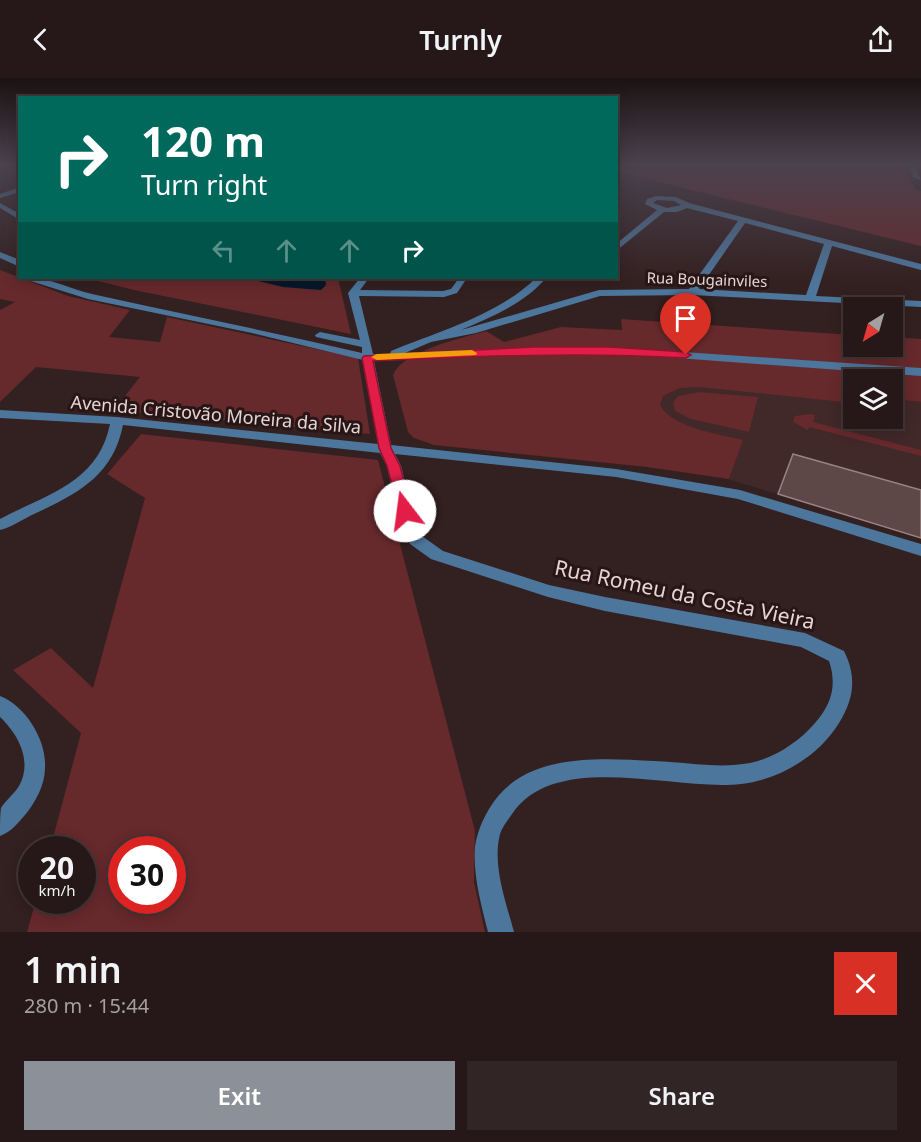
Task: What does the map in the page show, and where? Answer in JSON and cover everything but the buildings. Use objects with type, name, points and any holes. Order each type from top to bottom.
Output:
[{"type":"street","points":[[0,205],[18,204]]},
{"type":"street","points":[[649,204],[662,210],[683,208],[686,205],[921,267]]},
{"type":"street","points":[[0,205],[18,217]]},
{"type":"street","points":[[618,247],[662,210]]},
{"type":"street","points":[[692,292],[743,220]]},
{"type":"street","points":[[810,299],[828,242]]},
{"type":"street","points":[[0,255],[18,263]]},
{"type":"street","points":[[0,267],[18,274]]},
{"type":"street","points":[[29,279],[88,296],[286,338],[368,351]]},
{"type":"street","points":[[57,279],[386,357],[533,350],[610,351],[921,372]]},
{"type":"street","points":[[353,293],[363,279]]},
{"type":"street","points":[[353,293],[444,294],[454,291],[462,279]]},
{"type":"street","points":[[386,357],[512,301],[540,279]]},
{"type":"street","name":"Rua Bougainviles","points":[[426,340],[472,331],[599,289],[921,304]]},
{"type":"street","name":"Rua Romeu da Costa Vieira","points":[[353,293],[368,351],[385,448],[394,466],[409,529],[416,540],[437,555],[548,591],[605,604],[805,640],[837,656],[844,674],[844,694],[835,712],[816,739],[782,760],[748,773],[578,770],[524,785],[509,797],[489,832],[487,858],[489,886],[501,932]]},
{"type":"street","name":"Avenida Cristovão Moreira da Silva","points":[[0,414],[117,421],[616,473],[740,495],[921,550]]},
{"type":"street","points":[[0,525],[70,490],[91,475],[109,455],[116,439],[117,421]]},
{"type":"street","points":[[0,705],[23,727],[36,759],[33,784],[14,811],[0,825]]},
{"type":"shaded area","points":[[748,204],[921,204],[921,246]]},
{"type":"shaded area","points":[[0,270],[18,277],[18,279],[68,296],[130,310],[109,337],[160,342],[167,317],[358,358],[370,434],[114,410],[140,377],[36,367],[0,402],[0,310],[15,302],[0,299]]},
{"type":"shaded area","points":[[90,279],[338,279],[351,334]]},
{"type":"shaded area","points":[[621,319],[843,334],[843,357],[903,357],[903,338],[921,339],[921,402],[903,400],[903,369],[843,369],[843,402],[699,387],[680,388],[663,396],[660,405],[666,413],[685,425],[743,440],[729,479],[647,467],[434,445],[414,438],[408,432],[393,375],[408,359],[420,352],[486,331],[504,342],[561,327],[622,330]]},
{"type":"shaded area","points":[[604,377],[843,395],[843,429],[903,429],[903,400],[921,402],[921,538],[718,476],[647,467]]},
{"type":"shaded area","points":[[699,392],[758,397],[749,432],[691,419],[675,411],[673,403],[678,396]]},
{"type":"shaded area","points":[[815,415],[813,422],[921,450],[921,456],[809,427],[808,430],[793,422],[795,416]]},
{"type":"shaded area","points":[[141,434],[378,460],[475,831],[474,882],[485,932],[27,932],[32,914],[96,914],[96,836],[53,836],[81,733],[13,670],[51,648],[93,688],[145,498],[107,474]]},
{"type":"water","points":[[250,279],[325,279],[326,285],[321,290],[283,287]]},
{"type":"slow traffic","points":[[377,357],[472,353]]},
{"type":"route","points":[[405,511],[394,466],[385,448],[368,358],[533,350],[686,355]]}]
